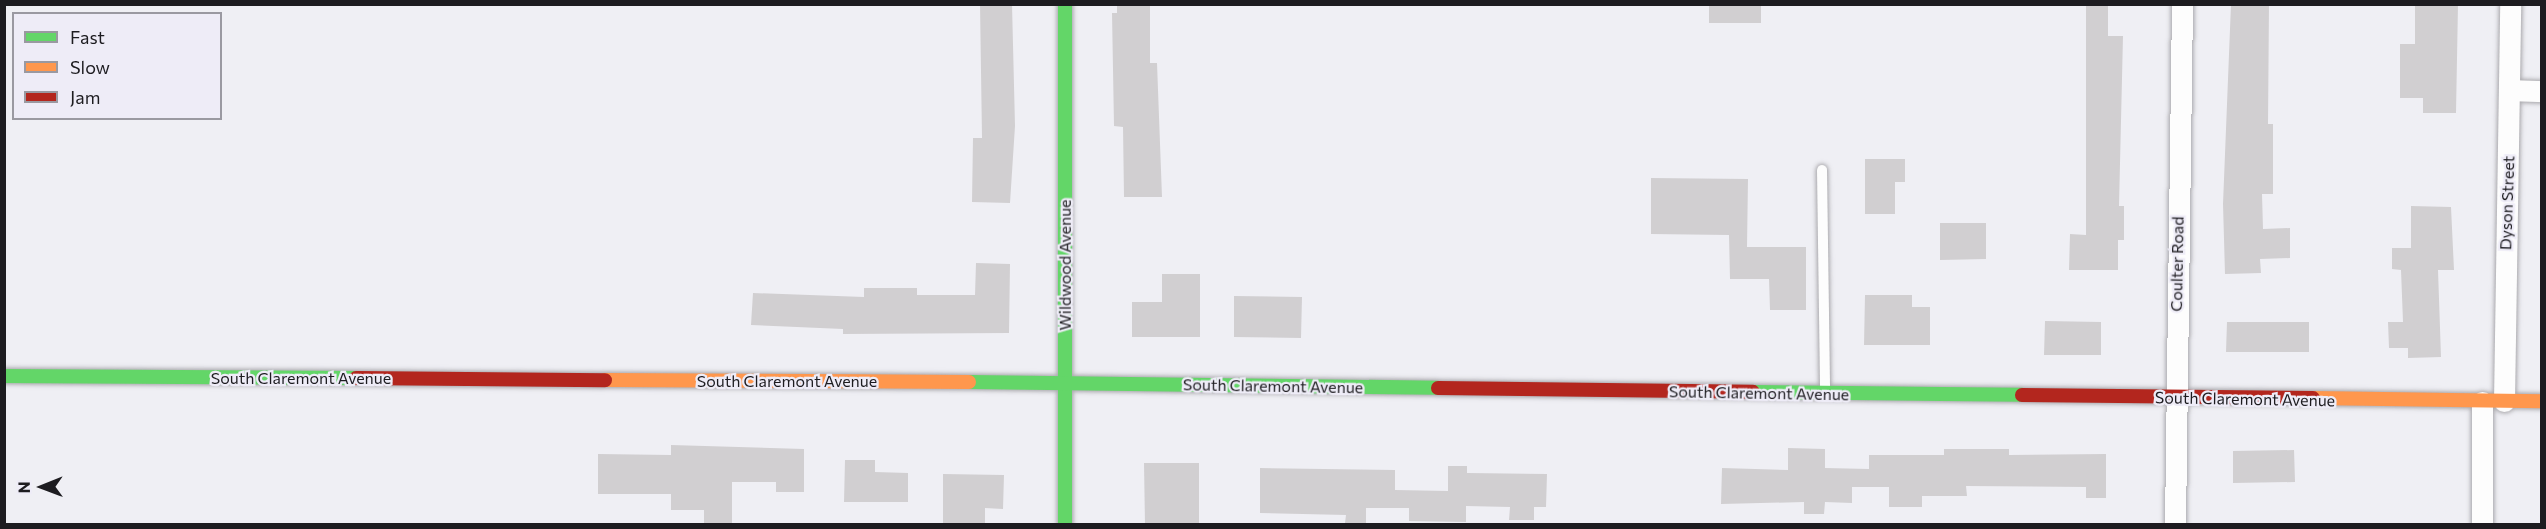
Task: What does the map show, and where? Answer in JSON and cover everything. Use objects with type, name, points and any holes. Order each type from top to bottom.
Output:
[{"type":"street","name":"Wildwood Avenue","points":[[1065,4],[1065,525]]},
{"type":"street","name":"Coulter Road","points":[[2175,525],[2174,399],[2182,4]]},
{"type":"street","name":"Dyson Street","points":[[2504,401],[2510,4]]},
{"type":"street","points":[[2510,90],[2541,91]]},
{"type":"street","name":"South Claremont Avenue","points":[[4,376],[1064,383],[2174,399],[2541,401]]},
{"type":"street","points":[[2482,402],[2482,525]]},
{"type":"lane","points":[[1822,170],[1825,394]]},
{"type":"building","points":[[980,4],[1012,4],[1015,126],[1010,203],[972,202],[973,138],[982,138]]},
{"type":"building","points":[[1117,4],[1150,4],[1150,63],[1157,63],[1162,197],[1124,197],[1123,127],[1114,126],[1112,13],[1117,13]]},
{"type":"building","points":[[1709,4],[1761,4],[1761,23],[1709,23]]},
{"type":"building","points":[[2086,4],[2108,4],[2108,36],[2123,36],[2119,206],[2124,206],[2124,240],[2118,240],[2118,270],[2069,270],[2070,234],[2086,235]]},
{"type":"building","points":[[2231,4],[2269,4],[2268,124],[2273,124],[2273,194],[2262,194],[2263,229],[2290,228],[2290,258],[2260,259],[2261,273],[2225,274],[2223,204]]},
{"type":"building","points":[[2415,4],[2458,4],[2456,113],[2423,113],[2423,98],[2400,98],[2400,44],[2415,44]]},
{"type":"building","points":[[1865,159],[1905,159],[1905,182],[1895,182],[1895,214],[1865,214]]},
{"type":"building","points":[[1651,178],[1748,179],[1747,247],[1806,247],[1806,310],[1770,310],[1769,279],[1730,279],[1729,235],[1651,234]]},
{"type":"building","points":[[2411,206],[2451,207],[2454,270],[2438,270],[2441,357],[2408,358],[2408,348],[2389,348],[2388,322],[2403,322],[2401,270],[2392,269],[2392,248],[2411,248]]},
{"type":"building","points":[[1940,223],[1986,223],[1986,259],[1940,260]]},
{"type":"building","points":[[976,263],[1010,264],[1009,333],[843,334],[843,329],[751,325],[753,293],[864,297],[864,288],[917,288],[917,295],[975,295]]},
{"type":"building","points":[[1162,274],[1200,274],[1200,337],[1132,337],[1132,302],[1162,302]]},
{"type":"building","points":[[1865,295],[1912,295],[1912,307],[1930,307],[1930,345],[1864,345]]},
{"type":"building","points":[[1234,296],[1302,297],[1301,338],[1234,337]]},
{"type":"building","points":[[2045,321],[2101,322],[2101,355],[2044,355]]},
{"type":"building","points":[[2227,322],[2309,322],[2309,352],[2226,352]]},
{"type":"building","points":[[671,445],[804,449],[804,492],[776,492],[776,482],[732,482],[732,525],[704,525],[704,510],[671,510],[671,494],[598,494],[598,454],[671,455]]},
{"type":"building","points":[[1788,448],[1825,449],[1825,468],[1869,469],[1869,455],[1944,455],[1944,449],[2009,449],[2009,455],[2106,454],[2106,498],[2086,498],[2086,487],[1966,486],[1967,496],[1922,496],[1922,507],[1889,507],[1889,487],[1852,487],[1852,503],[1825,502],[1824,514],[1804,514],[1804,502],[1721,504],[1722,468],[1788,470]]},
{"type":"building","points":[[2294,450],[2295,482],[2233,483],[2233,451]]},
{"type":"building","points":[[845,460],[875,460],[875,472],[908,473],[908,502],[844,502]]},
{"type":"building","points":[[1144,463],[1199,463],[1199,525],[1145,525]]},
{"type":"building","points":[[1448,466],[1467,466],[1467,473],[1547,474],[1546,507],[1534,507],[1534,520],[1509,520],[1510,507],[1466,506],[1466,522],[1409,521],[1409,508],[1366,508],[1366,523],[1345,523],[1346,515],[1260,513],[1260,468],[1395,470],[1395,490],[1448,491]]},
{"type":"building","points":[[943,474],[1004,475],[1003,509],[985,508],[985,525],[943,525]]},
{"type":"traffic: fast","points":[[1065,4],[1065,524]]},
{"type":"traffic: fast","points":[[4,376],[356,378]]},
{"type":"traffic: fast","points":[[969,382],[1438,388]]},
{"type":"traffic: fast","points":[[1753,392],[2022,395]]},
{"type":"traffic: slow","points":[[605,380],[969,382]]},
{"type":"traffic: slow","points":[[2313,398],[2542,401]]},
{"type":"traffic: jam","points":[[356,378],[605,380]]},
{"type":"traffic: jam","points":[[1438,388],[1753,392]]},
{"type":"traffic: jam","points":[[2022,395],[2313,398]]}]
